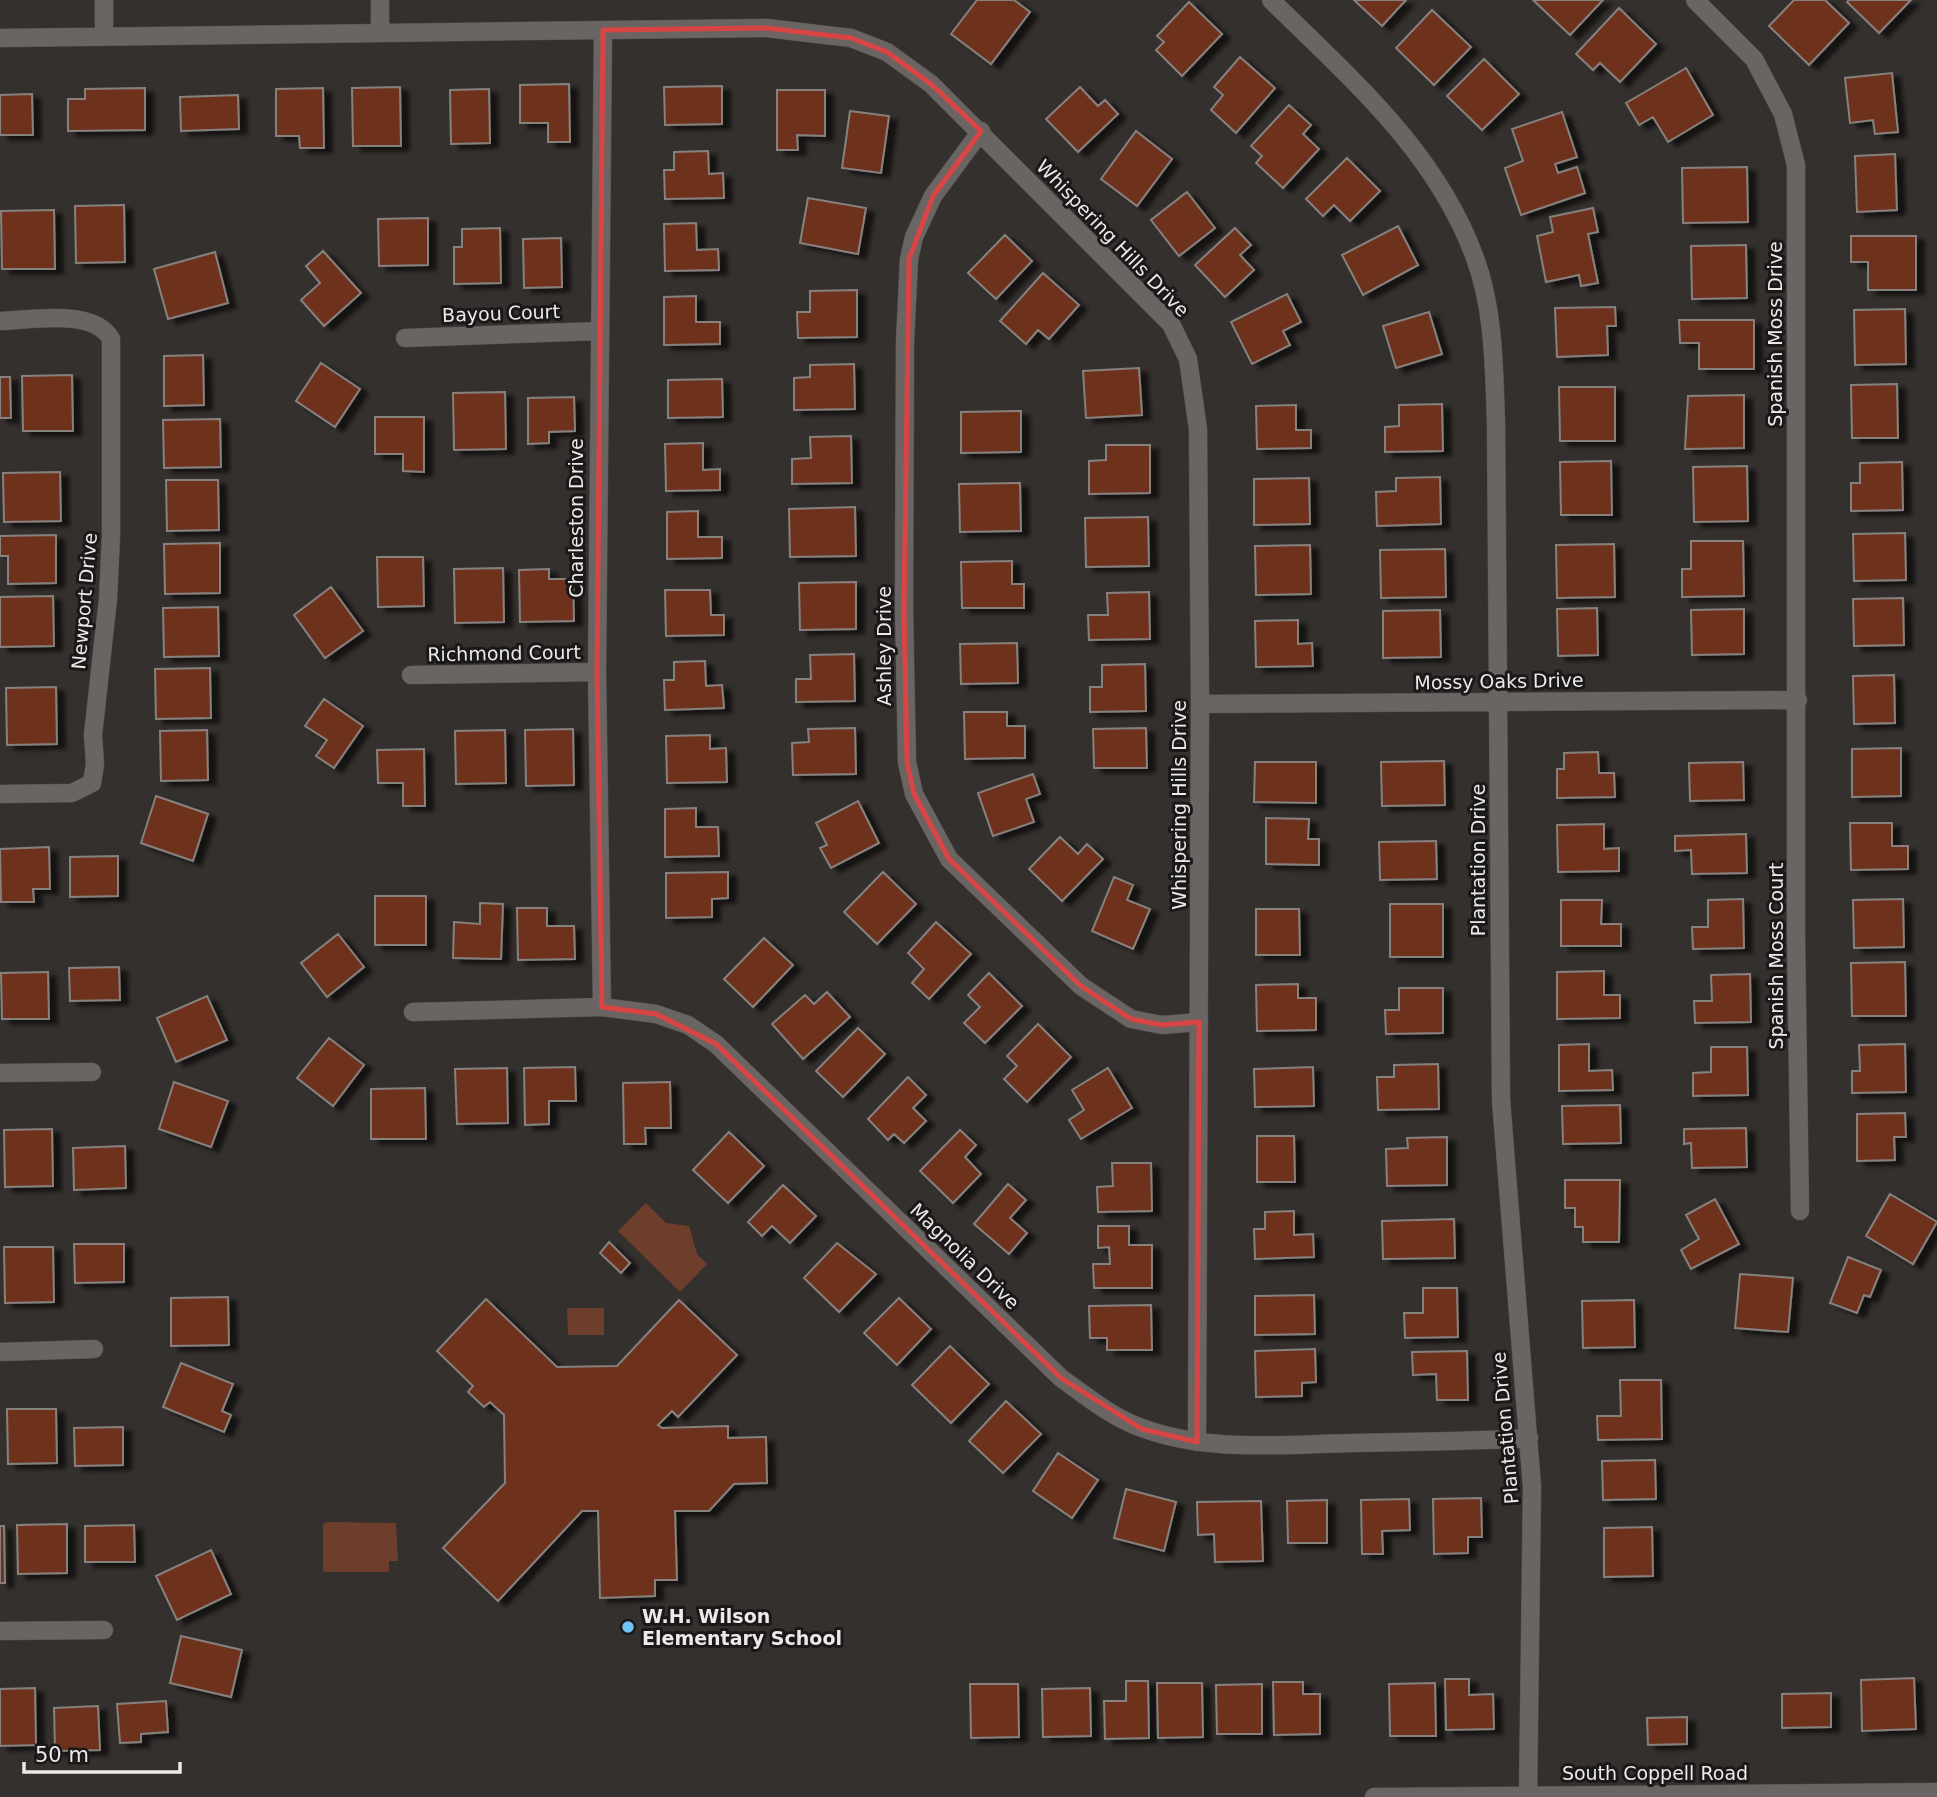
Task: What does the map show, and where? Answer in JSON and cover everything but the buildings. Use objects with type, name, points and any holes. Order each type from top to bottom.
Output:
[{"type":"street","points":[[104,0],[104,37]]},
{"type":"street","points":[[380,0],[380,33]]},
{"type":"street","name":"Plantation Drive","points":[[1271,0],[1382,109],[1435,174],[1476,260],[1492,337],[1496,410],[1500,1100],[1528,1438],[1534,1557],[1528,1796]]},
{"type":"street","name":"Spanish Moss Drive","points":[[1697,1],[1754,59],[1783,114],[1796,165],[1798,700]]},
{"type":"street","name":"Whispering Hills Drive","points":[[0,38],[766,28],[851,38],[887,52],[931,84],[981,131],[1171,324],[1188,359],[1194,383],[1198,429],[1200,704],[1197,1442]]},
{"type":"street","name":"Charleston Drive","points":[[602,1007],[597,672],[598,331],[603,30]]},
{"type":"street","name":"Ashley Drive","points":[[981,131],[933,196],[914,237],[909,259],[905,342],[904,622],[907,762],[914,794],[949,859],[1081,986],[1131,1019],[1162,1025],[1199,1022]]},
{"type":"street","name":"Newport Drive","points":[[0,321],[86,319],[105,328],[111,339],[111,536],[92,783],[72,793],[0,794]]},
{"type":"street","name":"Bayou Court","points":[[405,338],[598,331]]},
{"type":"street","name":"Richmond Court","points":[[411,675],[597,672]]},
{"type":"street","name":"Mossy Oaks Drive","points":[[1200,704],[1798,700]]},
{"type":"street","name":"Spanish Moss Court","points":[[1798,700],[1796,936],[1800,1211]]},
{"type":"street","name":"Magnolia Drive","points":[[413,1012],[602,1007],[656,1013],[688,1025],[716,1044],[1061,1378],[1142,1429],[1197,1442],[1259,1447],[1431,1444],[1528,1438]]},
{"type":"street","points":[[0,1073],[92,1072]]},
{"type":"street","points":[[0,1352],[94,1349]]},
{"type":"street","points":[[0,1632],[104,1630]]},
{"type":"street","name":"South Coppell Road","points":[[1374,1797],[1937,1792]]},
{"type":"highlighted area","points":[[766,28],[851,38],[887,52],[931,84],[981,131],[933,196],[909,259],[904,610],[907,762],[914,794],[949,859],[1081,986],[1131,1019],[1162,1025],[1199,1022],[1197,1442],[1142,1429],[1061,1378],[716,1044],[656,1014],[602,1007],[597,672],[603,30]]},
{"type":"shaded area","points":[[646,1203],[666,1223],[689,1226],[697,1254],[707,1264],[680,1292],[618,1231]]},
{"type":"shaded area","points":[[567,1308],[604,1308],[604,1335],[568,1335]]},
{"type":"shaded area","points":[[396,1523],[398,1561],[389,1561],[389,1572],[323,1572],[323,1524]]},
{"type":"place","name":"W.H. Wilson Elementary School","points":[[628,1627]]}]
